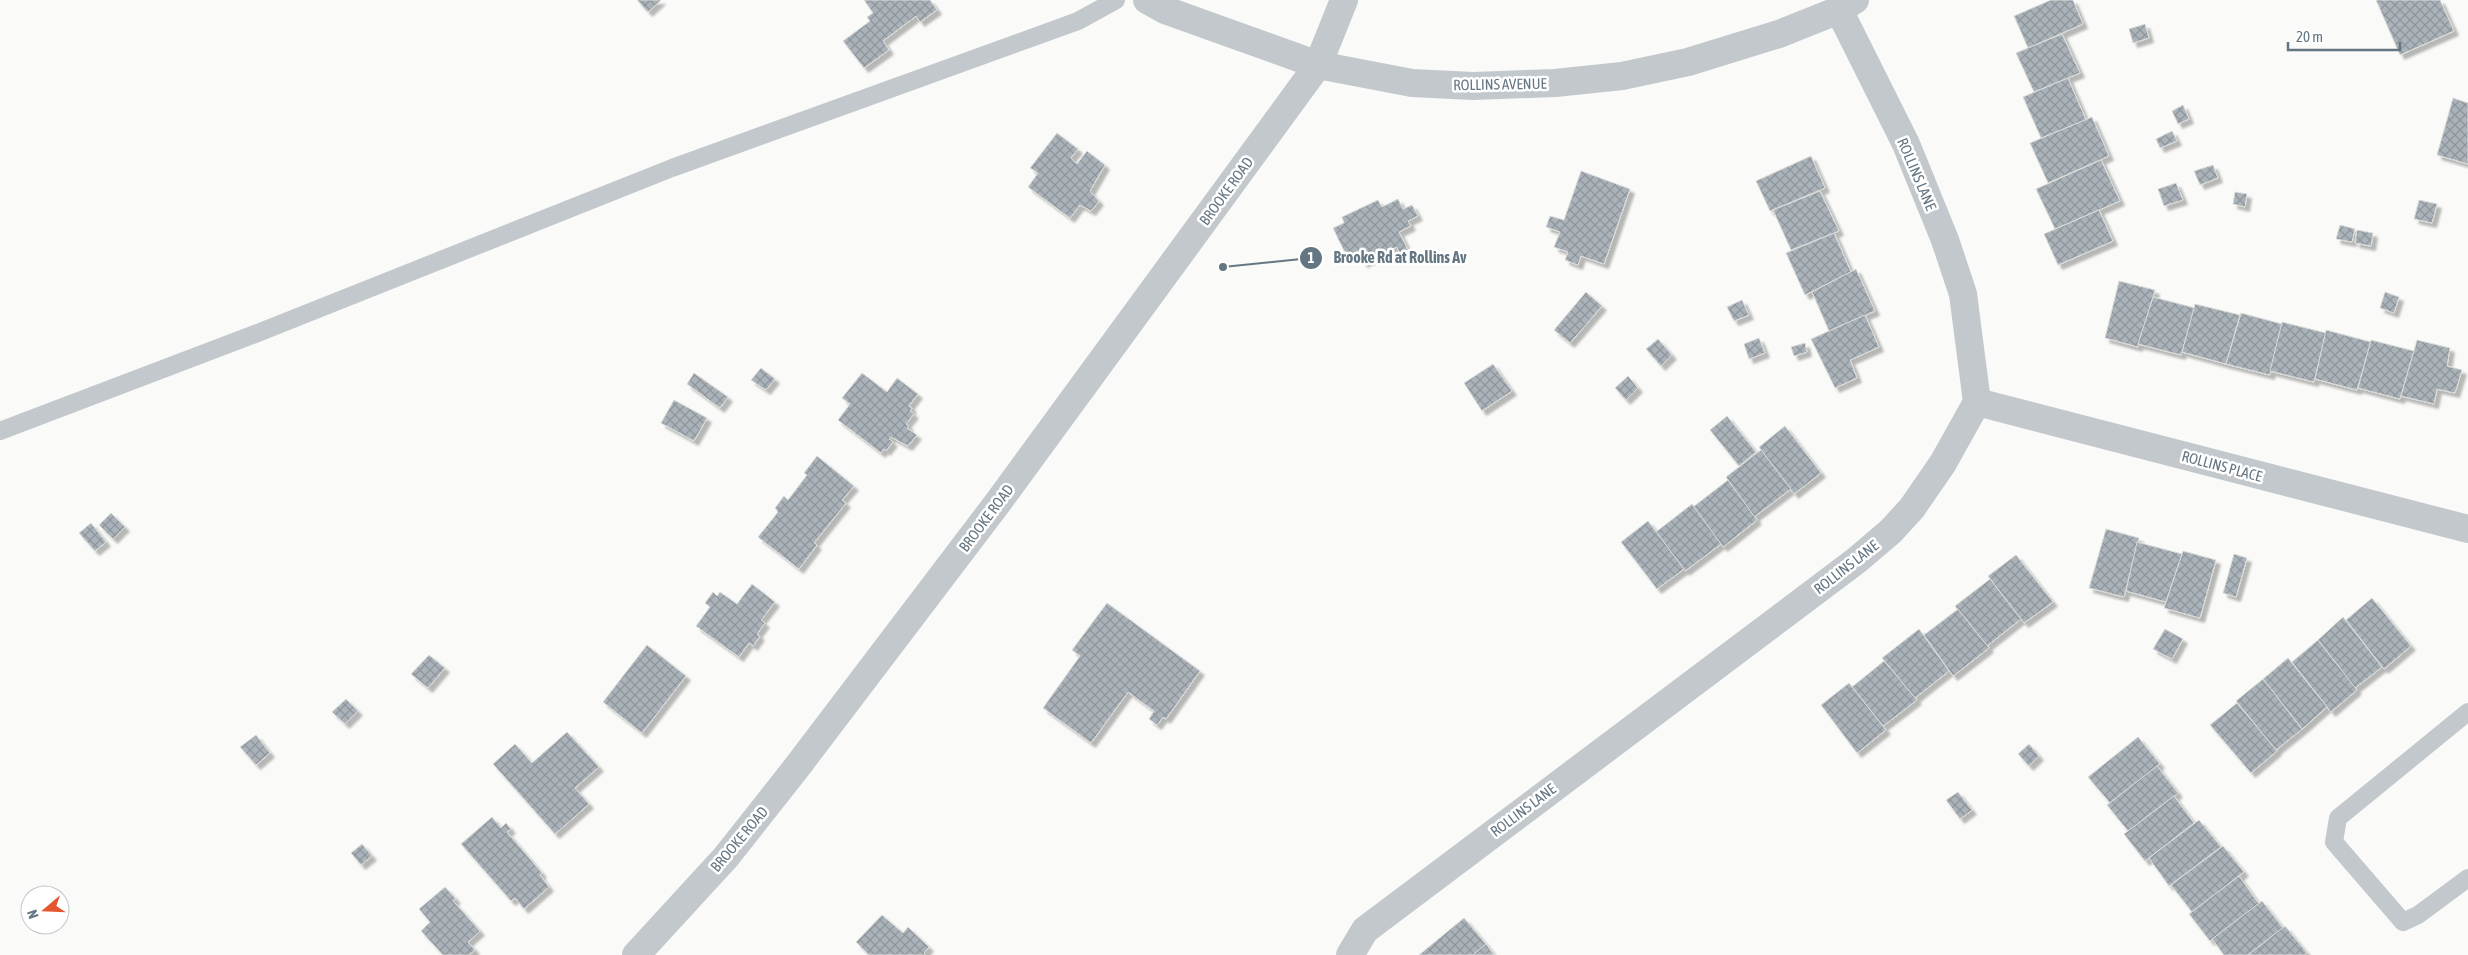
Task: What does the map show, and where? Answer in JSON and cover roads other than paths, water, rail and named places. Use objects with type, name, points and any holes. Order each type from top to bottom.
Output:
[{"type":"street","name":"ROLLINS AVENUE","points":[[1147,0],[1165,10],[1318,65],[1412,84],[1473,86],[1574,81],[1622,76],[1688,62],[1779,34],[1847,5]]},
{"type":"street","name":"BROOKE ROAD","points":[[636,955],[726,857],[999,502],[1318,65],[1344,0]]},
{"type":"street","name":"ROLLINS LANE","points":[[1350,955],[1365,930],[1857,560],[1891,531],[1912,508],[1943,463],[1977,402],[1963,294],[1945,240],[1847,5]]},
{"type":"street","name":"ROLLINS PLACE","points":[[1977,402],[2468,530]]},
{"type":"lane","points":[[0,431],[255,334],[672,168],[1078,21],[1116,0]]},
{"type":"lane","points":[[2468,712],[2338,818],[2334,842],[2403,922],[2418,915],[2468,878]]},
{"type":"place","name":"Brooke Rd at Rollins Av","points":[[1223,267]]}]
